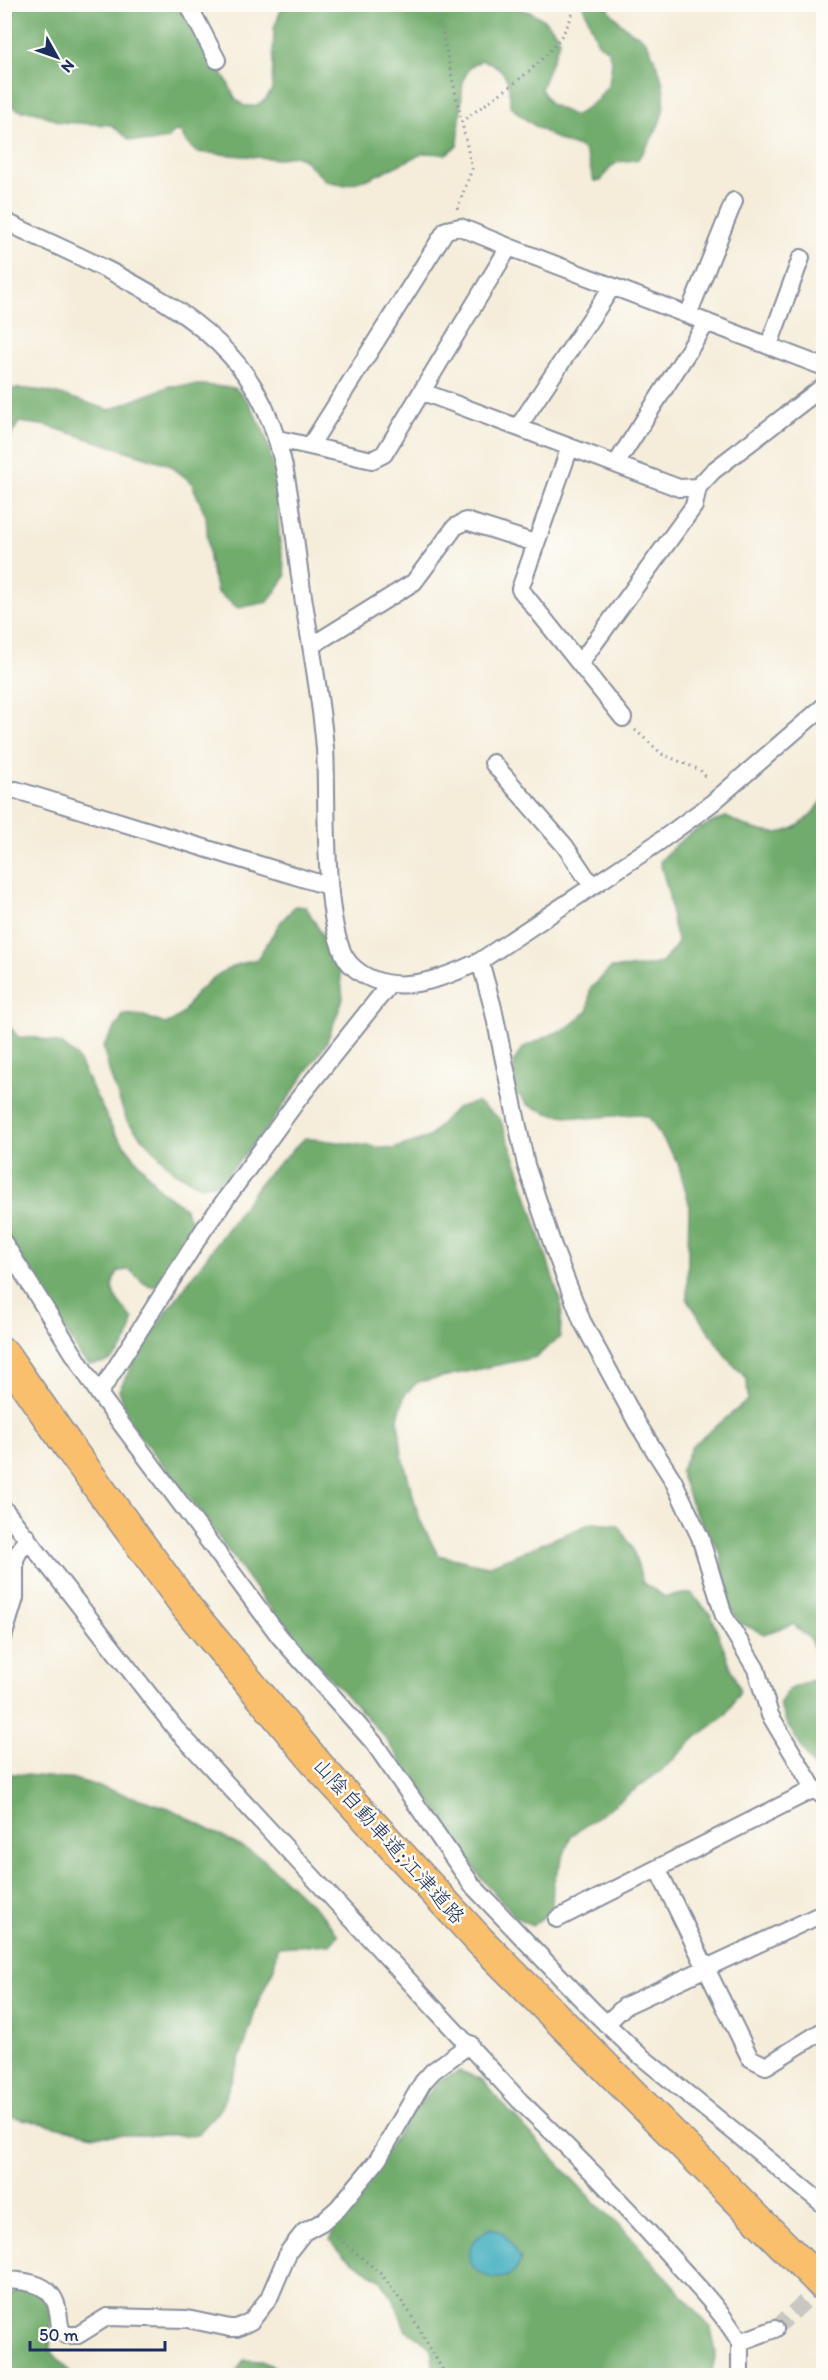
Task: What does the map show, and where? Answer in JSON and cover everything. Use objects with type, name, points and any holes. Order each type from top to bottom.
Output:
[{"type":"highway","name":"山陰自動車道;江津道路","points":[[4,1354],[71,1450],[188,1609],[324,1772],[481,1942],[824,2286]]},
{"type":"street","points":[[188,4],[217,60]]},
{"type":"street","points":[[688,315],[734,201]]},
{"type":"street","points":[[4,221],[171,305],[213,338],[238,364],[255,388],[271,419],[278,439],[294,518],[325,748],[328,886],[340,947],[349,963],[368,978],[389,985],[423,982],[452,974],[480,961],[656,844],[712,803],[824,706]]},
{"type":"street","points":[[310,446],[441,235],[451,227],[460,227],[612,287],[824,366]]},
{"type":"street","points":[[278,439],[372,460],[384,453],[509,247]]},
{"type":"street","points":[[769,345],[801,258]]},
{"type":"street","points":[[518,427],[612,287]]},
{"type":"street","points":[[616,464],[707,322]]},
{"type":"street","points":[[580,663],[694,506],[698,486],[713,471],[824,386]]},
{"type":"street","points":[[423,392],[679,488],[698,486]]},
{"type":"street","points":[[570,447],[534,543],[520,589],[623,718]]},
{"type":"street","points":[[311,646],[414,582],[454,527],[466,521],[534,543]]},
{"type":"street","points":[[493,763],[565,846],[592,886]]},
{"type":"street","points":[[16,790],[328,886]]},
{"type":"street","points":[[480,961],[493,1008],[526,1165],[554,1249],[578,1310],[637,1423],[674,1480],[700,1537],[724,1616],[756,1669],[770,1715],[819,1793],[557,1919]]},
{"type":"street","points":[[99,1394],[204,1229],[299,1098],[389,985]]},
{"type":"street","points":[[4,1243],[99,1394],[280,1637],[374,1743],[472,1885],[637,2054],[824,2205]]},
{"type":"street","points":[[4,1509],[175,1728],[470,2044],[519,2100],[562,2140],[643,2225],[726,2318],[740,2342],[740,2376]]},
{"type":"street","points":[[4,1634],[15,1598],[15,1559],[27,1537]]},
{"type":"street","points":[[658,1870],[750,2058],[766,2066],[824,2030]]},
{"type":"street","points":[[606,2024],[625,2006],[824,1913]]},
{"type":"street","points":[[6,2280],[37,2283],[51,2294],[58,2311],[60,2330],[65,2335],[78,2335],[107,2318],[187,2319],[222,2328],[237,2328],[250,2321],[269,2298],[289,2251],[304,2232],[322,2222],[338,2208],[377,2161],[423,2082],[433,2071],[470,2044]]},
{"type":"street","points":[[740,2342],[775,2329]]},
{"type":"path","points":[[436,4],[472,169],[459,208],[452,218],[451,227]]},
{"type":"path","points":[[461,122],[546,58],[572,20],[575,4]]},
{"type":"path","points":[[623,718],[662,754],[700,770],[706,777]]},
{"type":"path","points":[[322,2222],[382,2275],[410,2313],[446,2376]]},
{"type":"green space","points":[[7,4],[180,5],[197,40],[226,79],[235,98],[244,106],[255,106],[265,100],[272,90],[274,28],[283,5],[509,5],[539,16],[556,32],[560,40],[541,89],[550,104],[575,116],[597,100],[609,84],[612,62],[608,50],[598,43],[583,5],[609,5],[609,10],[617,19],[629,30],[643,38],[648,45],[662,79],[664,104],[658,126],[637,160],[615,164],[601,181],[594,181],[584,151],[547,133],[515,110],[510,105],[508,82],[502,71],[482,60],[471,66],[463,80],[458,145],[446,154],[424,153],[368,179],[345,185],[326,181],[302,158],[294,155],[278,159],[196,152],[185,141],[181,132],[175,131],[168,139],[150,142],[130,140],[111,125],[60,122],[34,111],[21,111],[9,105],[5,99],[4,9]]},
{"type":"green space","points":[[203,385],[235,388],[249,403],[265,434],[277,482],[279,538],[286,576],[268,602],[238,608],[217,592],[209,559],[206,516],[191,482],[168,464],[48,426],[19,422],[5,446],[6,389],[46,391],[109,410],[170,386]]},
{"type":"green space","points":[[823,800],[823,1783],[786,1722],[779,1704],[789,1689],[818,1678],[822,1662],[809,1638],[793,1624],[764,1634],[740,1623],[725,1599],[721,1554],[694,1511],[680,1472],[692,1446],[748,1400],[747,1379],[727,1358],[687,1299],[689,1203],[678,1163],[649,1117],[637,1114],[588,1118],[551,1114],[528,1105],[515,1091],[514,1061],[524,1047],[568,1027],[588,1011],[590,989],[611,968],[641,967],[662,963],[678,943],[660,862],[682,840],[698,829],[726,817],[768,832],[790,830],[812,814]]},
{"type":"green space","points":[[295,906],[306,907],[328,945],[340,971],[343,999],[326,1044],[269,1126],[221,1182],[200,1186],[173,1171],[127,1121],[103,1047],[124,1014],[144,1016],[165,1024],[177,1018],[194,996],[215,977],[239,964],[257,959],[280,923]]},
{"type":"green space","points":[[4,1019],[18,1037],[38,1038],[61,1044],[76,1056],[115,1133],[160,1190],[184,1207],[193,1225],[190,1240],[155,1287],[145,1284],[130,1270],[119,1271],[114,1278],[115,1296],[133,1320],[128,1338],[120,1352],[114,1358],[98,1364],[89,1364],[82,1358],[5,1231]]},
{"type":"green space","points":[[477,1102],[500,1119],[519,1169],[562,1307],[560,1337],[536,1357],[418,1382],[405,1394],[398,1418],[402,1455],[419,1518],[438,1555],[488,1566],[592,1523],[618,1525],[633,1549],[643,1583],[665,1597],[691,1593],[711,1615],[740,1691],[726,1715],[698,1736],[662,1770],[571,1836],[553,1883],[552,1910],[532,1926],[515,1916],[481,1878],[444,1820],[383,1735],[319,1666],[262,1598],[197,1507],[130,1424],[119,1390],[142,1346],[263,1179],[305,1138],[393,1149],[429,1137],[456,1108]]},
{"type":"green space","points":[[5,1773],[78,1780],[169,1808],[262,1858],[323,1916],[338,1935],[330,1944],[277,1947],[274,1968],[258,2002],[220,2110],[197,2135],[94,2135],[5,2115]]},
{"type":"green space","points":[[460,2071],[483,2080],[592,2200],[619,2224],[711,2328],[716,2353],[711,2375],[437,2375],[433,2366],[431,2349],[420,2338],[406,2331],[393,2297],[380,2279],[343,2255],[330,2240],[339,2220],[405,2123],[439,2080]]},
{"type":"green space","points":[[17,2290],[32,2290],[47,2299],[52,2314],[50,2350],[73,2375],[5,2376],[5,2300]]},
{"type":"green space","points":[[244,2360],[262,2361],[285,2372],[286,2375],[234,2375]]},
{"type":"water","points":[[491,2228],[503,2233],[521,2259],[514,2272],[503,2277],[491,2277],[480,2272],[472,2264],[469,2253],[475,2241]]},
{"type":"tunnel","points":[[775,2329],[824,2284]]}]
